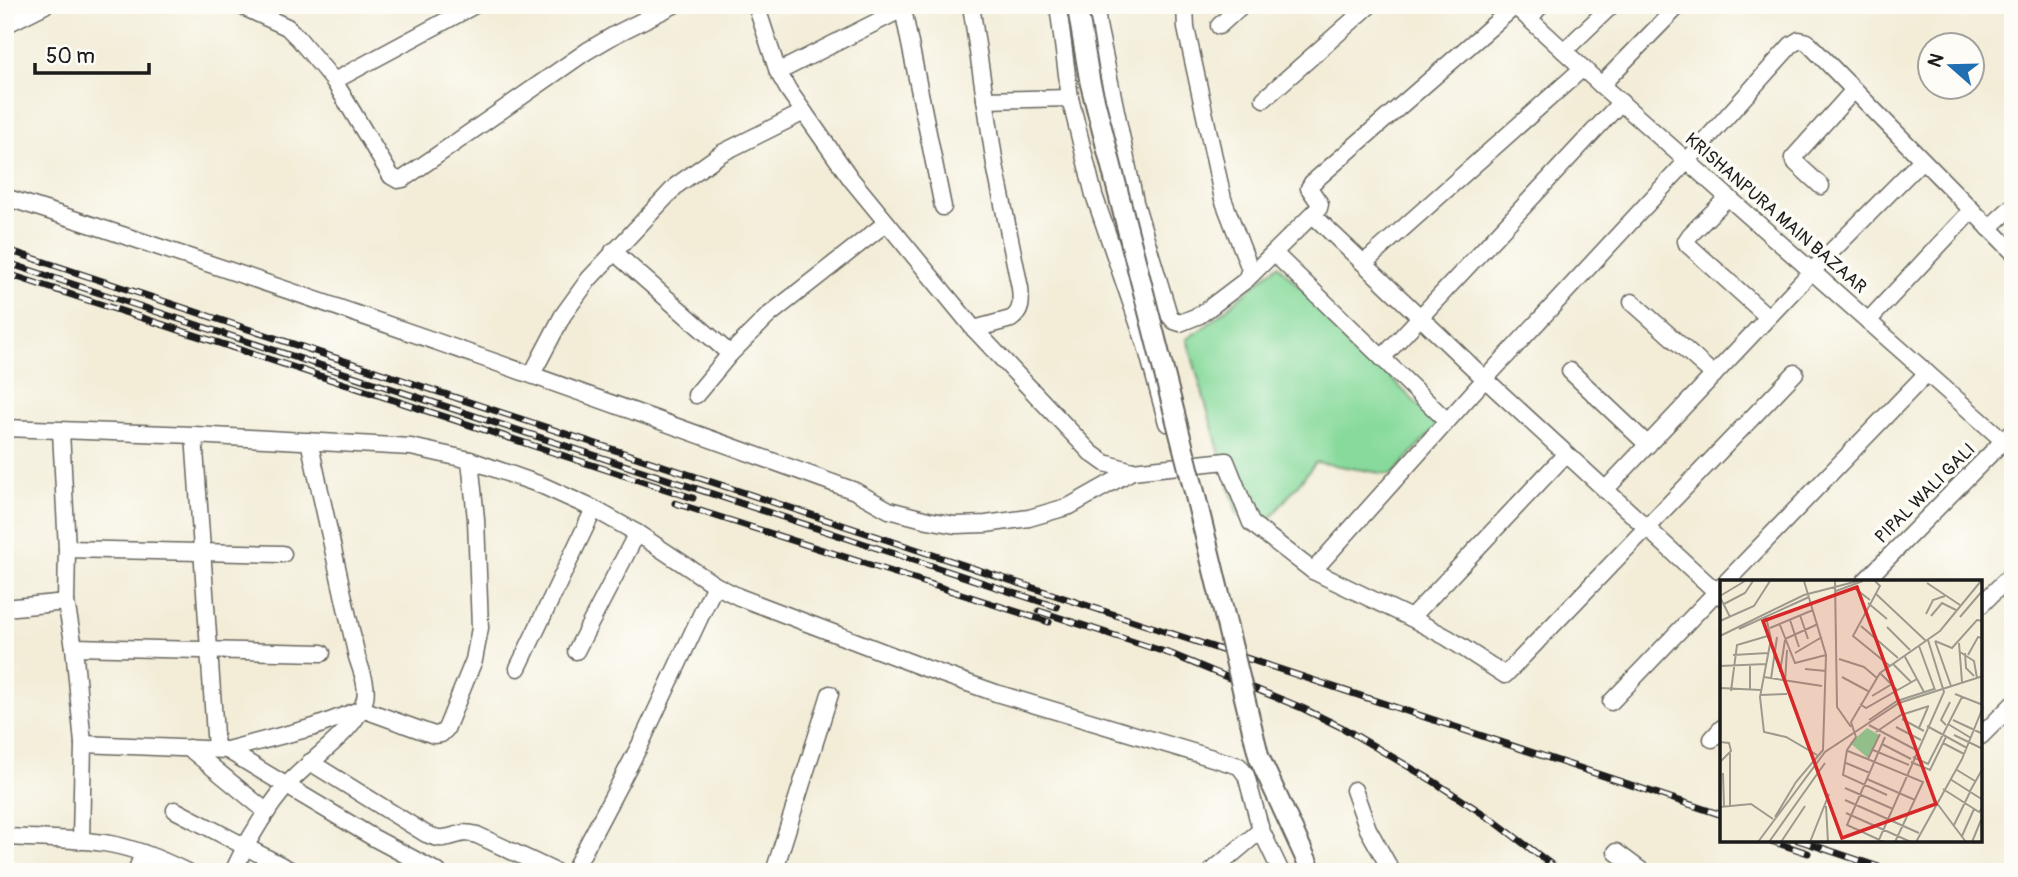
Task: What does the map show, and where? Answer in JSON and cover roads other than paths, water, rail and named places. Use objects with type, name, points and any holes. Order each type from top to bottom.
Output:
[{"type":"main road","points":[[1077,5],[1090,82],[1259,757],[1312,872]]},
{"type":"street","points":[[5,25],[45,5]]},
{"type":"street","points":[[239,5],[287,27],[334,81],[391,176],[398,180],[587,51],[674,5]]},
{"type":"street","points":[[334,81],[475,5]]},
{"type":"street","points":[[755,5],[778,72],[851,179],[974,329],[1091,453],[1105,463],[1132,471],[1226,461],[1251,523],[1312,571],[1411,618],[1505,675],[1795,373]]},
{"type":"street","points":[[971,5],[995,165],[1020,288],[1021,305],[1011,319],[974,329]]},
{"type":"street","points":[[1058,5],[1070,98],[1094,195],[1146,346],[1179,466]]},
{"type":"street","points":[[1096,5],[1135,202],[1169,315],[1180,323],[1200,315],[1274,253],[1313,215],[1320,204],[1310,192],[1309,185],[1514,6]]},
{"type":"street","points":[[1185,5],[1186,29],[1223,200],[1250,269],[1246,279]]},
{"type":"street","points":[[1219,26],[1242,5]]},
{"type":"street","points":[[1264,99],[1370,5]]},
{"type":"street","points":[[1529,19],[1541,5]]},
{"type":"street","points":[[1564,51],[1612,5]]},
{"type":"street","points":[[1601,85],[1679,5]]},
{"type":"street","name":"KRISHANPURA MAIN BAZAAR","points":[[1514,6],[1927,373],[2010,440]]},
{"type":"street","points":[[778,72],[907,7],[943,207]]},
{"type":"street","points":[[1312,571],[1791,45],[1799,40],[1807,43],[2013,251]]},
{"type":"street","points":[[1364,264],[1583,68]]},
{"type":"street","points":[[1821,186],[1793,158],[1854,90]]},
{"type":"street","points":[[985,100],[1070,98]]},
{"type":"street","points":[[1382,358],[1621,102]]},
{"type":"street","points":[[532,374],[563,315],[589,279],[677,184],[722,153],[804,112]]},
{"type":"street","points":[[1605,490],[1812,271],[1922,160]]},
{"type":"street","points":[[5,197],[532,374],[855,491],[889,510],[955,525],[1029,518],[1081,501],[1132,471]]},
{"type":"street","points":[[1728,197],[1690,235],[1687,244],[1768,317]]},
{"type":"street","points":[[1989,228],[2013,206]]},
{"type":"street","points":[[1868,321],[1972,210]]},
{"type":"street","points":[[1313,215],[1605,490],[1720,587]]},
{"type":"street","points":[[696,395],[730,354],[789,298],[886,223]]},
{"type":"street","points":[[613,251],[730,354]]},
{"type":"street","points":[[1274,253],[1447,421]]},
{"type":"street","points":[[1632,302],[1713,375]]},
{"type":"street","points":[[1570,371],[1648,444]]},
{"type":"street","points":[[1731,580],[1927,373]]},
{"type":"street","points":[[5,428],[411,447],[470,460],[541,485],[594,509],[637,533],[715,585],[739,597],[984,689],[1239,766],[1245,775],[1261,830],[1281,872]]},
{"type":"street","points":[[61,431],[67,549],[66,602],[74,647],[83,744],[80,841]]},
{"type":"street","points":[[194,435],[209,650],[221,750]]},
{"type":"street","name":"PIPAL WALI GALI","points":[[1866,580],[2010,440]]},
{"type":"street","points":[[233,872],[244,846],[286,786],[355,722],[366,696],[309,441]]},
{"type":"street","points":[[1411,618],[1566,454]]},
{"type":"street","points":[[83,744],[221,750],[314,727],[362,709],[435,735],[441,734],[446,729],[474,660],[480,628],[476,519],[470,460]]},
{"type":"street","points":[[519,668],[594,509]]},
{"type":"street","points":[[576,651],[637,533]]},
{"type":"street","points":[[67,549],[283,554]]},
{"type":"street","points":[[1983,603],[2013,573]]},
{"type":"street","points":[[573,872],[640,745],[715,585]]},
{"type":"street","points":[[1611,702],[1720,591]]},
{"type":"street","points":[[5,608],[66,602]]},
{"type":"street","points":[[74,647],[322,653]]},
{"type":"street","points":[[775,872],[830,694]]},
{"type":"street","points":[[1983,734],[2013,704]]},
{"type":"street","points":[[189,748],[267,812]]},
{"type":"street","points":[[221,750],[438,872]]},
{"type":"street","points":[[310,762],[426,834],[445,839],[458,833],[477,835],[555,872]]},
{"type":"street","points":[[1354,790],[1368,829],[1392,872]]},
{"type":"street","points":[[175,810],[294,872]]},
{"type":"street","points":[[1211,872],[1261,830]]},
{"type":"street","points":[[5,837],[110,844],[143,853],[187,872]]},
{"type":"street","points":[[1616,852],[1643,872]]},
{"type":"street","points":[[136,872],[143,853]]},
{"type":"railway","points":[[5,249],[1720,814]]},
{"type":"railway","points":[[5,262],[1057,607]]},
{"type":"railway","points":[[5,273],[693,498]]},
{"type":"railway","points":[[675,503],[1049,622]]},
{"type":"railway","points":[[1039,611],[1171,654],[1302,708],[1343,728],[1494,821],[1561,872]]},
{"type":"railway","points":[[1774,842],[1808,853]]},
{"type":"railway","points":[[1804,842],[1894,872]]}]
